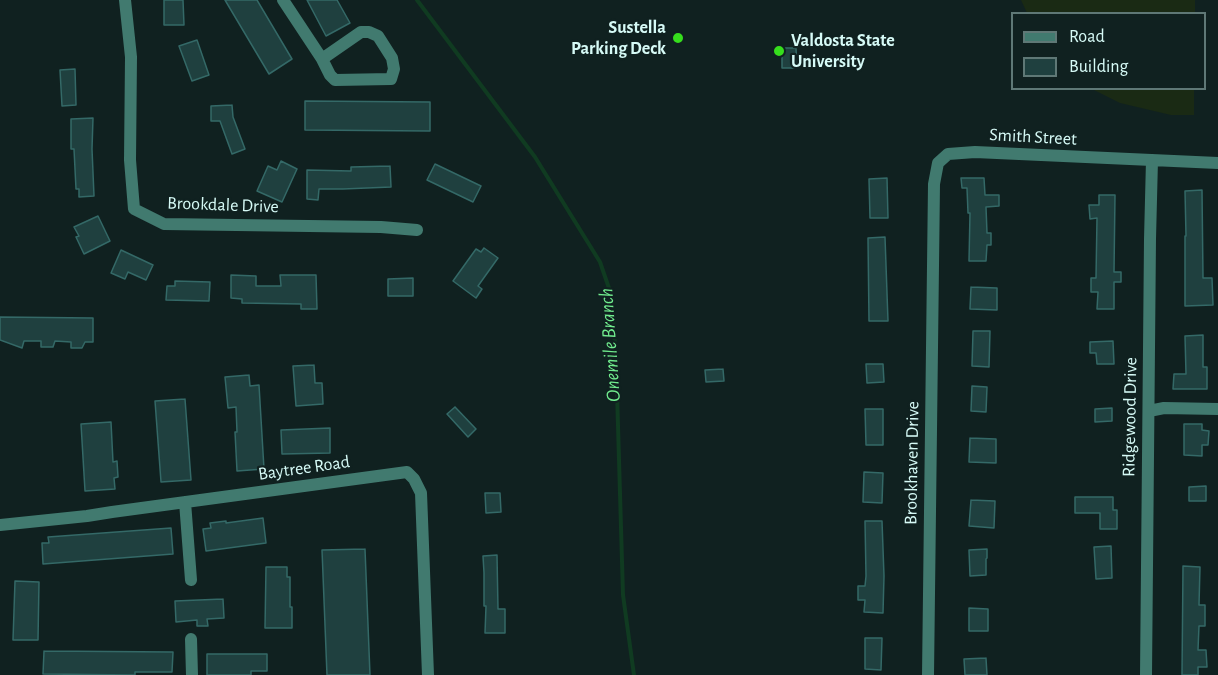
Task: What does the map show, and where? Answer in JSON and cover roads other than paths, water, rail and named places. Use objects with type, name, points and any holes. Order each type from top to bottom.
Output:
[{"type":"street","name":"Brookdale Drive","points":[[125,0],[131,57],[130,160],[134,209],[164,224],[381,227],[417,230]]},
{"type":"street","points":[[283,0],[335,80],[391,79],[394,69],[392,58],[378,36],[369,32],[361,32],[322,59]]},
{"type":"street","name":"Smith Street","points":[[933,251],[934,175],[938,163],[948,154],[975,152],[1218,163]]},
{"type":"street","name":"Ridgewood Drive","points":[[1146,675],[1152,160]]},
{"type":"street","name":"Brookhaven Drive","points":[[928,675],[933,251]]},
{"type":"street","points":[[1149,411],[1164,408],[1218,409]]},
{"type":"street","name":"Baytree Road","points":[[0,525],[87,516],[406,472],[414,479],[421,493],[428,675]]},
{"type":"street","points":[[185,502],[191,580]]},
{"type":"street","points":[[192,639],[192,675]]},
{"type":"waterway","name":"Onemile Branch","points":[[417,0],[535,157],[600,262],[611,294],[616,358],[623,595],[634,675]]},
{"type":"place","name":"Sustella Parking Deck","points":[[678,38]]},
{"type":"place","name":"Valdosta State University","points":[[779,51]]}]
